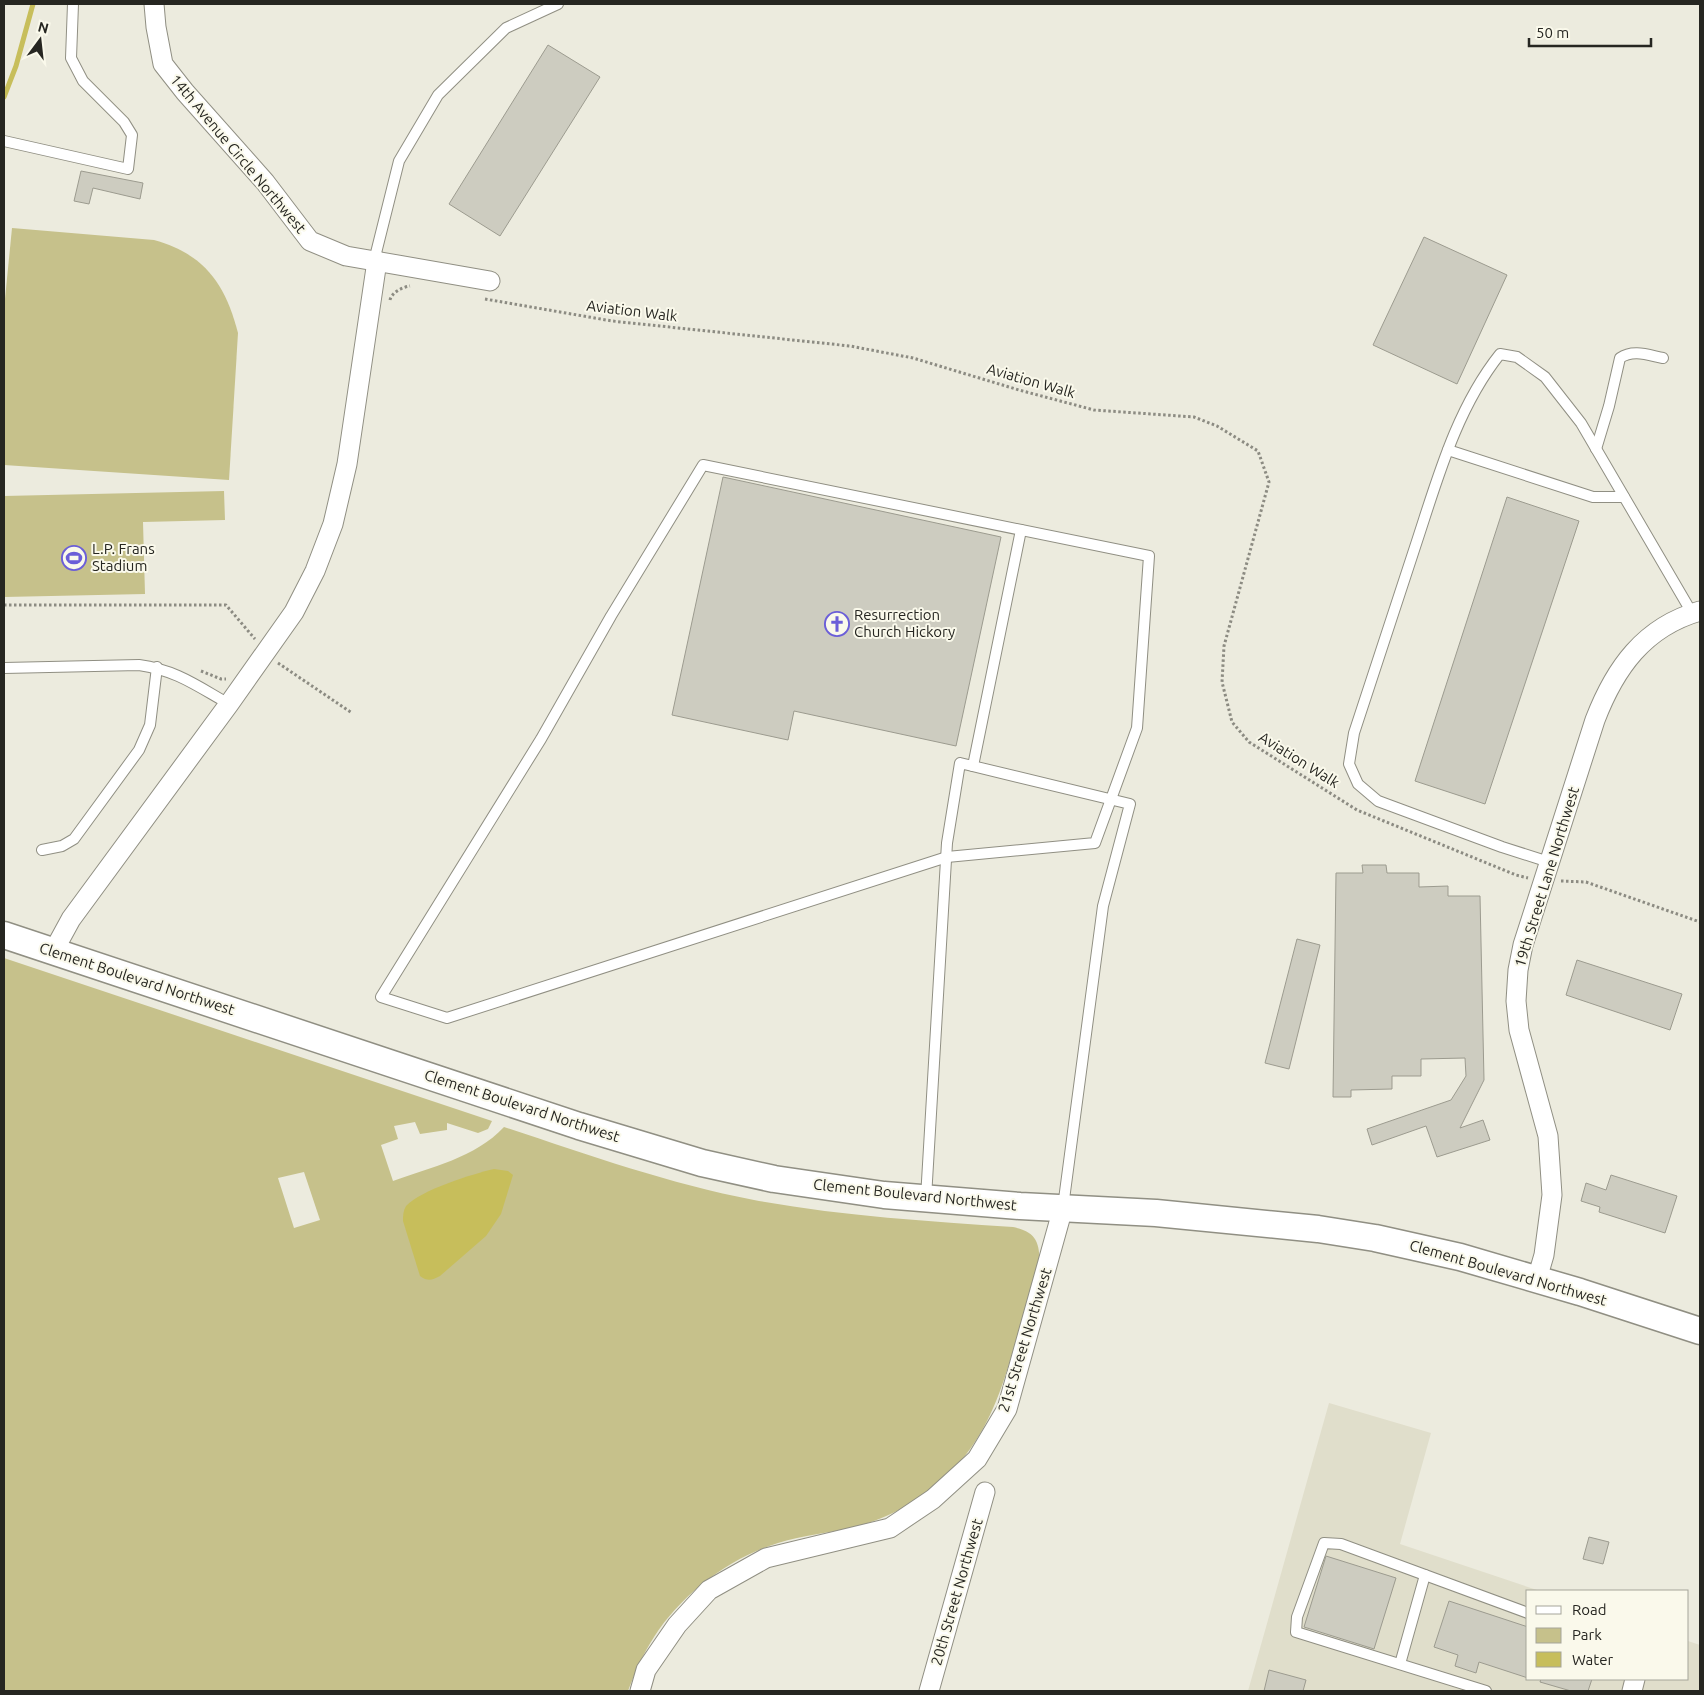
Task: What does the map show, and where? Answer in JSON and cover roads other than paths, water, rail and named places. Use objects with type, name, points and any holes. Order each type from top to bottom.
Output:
[{"type":"street","name":"14th Avenue Circle Northwest","points":[[154,4],[163,64],[185,92],[265,182],[310,241],[346,256],[490,282]]},
{"type":"street","points":[[53,952],[71,919],[294,612],[315,571],[333,524],[346,464],[376,261]]},
{"type":"street","name":"19th Street Lane Northwest","points":[[1537,1279],[1544,1255],[1552,1195],[1548,1136],[1519,1030],[1516,1001],[1518,970],[1523,945],[1606,691],[1629,658],[1651,636],[1678,619],[1696,612]]},
{"type":"street","name":"Clement Boulevard Northwest","points":[[4,935],[560,1120],[702,1163],[774,1179],[829,1188],[926,1199],[1156,1212],[1318,1228],[1432,1250],[1537,1279],[1700,1331]]},
{"type":"street","name":"21st Street Northwest","points":[[640,1691],[646,1670],[676,1625],[710,1590],[766,1558],[890,1528],[933,1499],[977,1459],[1007,1409],[1063,1208]]},
{"type":"street","name":"20th Street Northwest","points":[[930,1691],[985,1492]]},
{"type":"lane","points":[[4,141],[128,169],[132,135],[124,122],[83,81],[71,58],[73,4]]},
{"type":"lane","points":[[376,261],[398,161],[438,95],[506,28],[558,4]]},
{"type":"lane","points":[[1596,449],[1609,406],[1620,358],[1626,353],[1663,358]]},
{"type":"lane","points":[[1550,862],[1502,847],[1378,801],[1358,784],[1349,764],[1354,734],[1448,450],[1458,424],[1484,373],[1500,354],[1517,357],[1545,377],[1581,423],[1624,497],[1696,612]]},
{"type":"lane","points":[[1448,450],[1593,497],[1624,497]]},
{"type":"lane","points":[[703,465],[1021,530],[1149,556],[1137,728],[1095,843],[947,857],[447,1018],[381,997],[541,739],[611,616],[703,465]]},
{"type":"lane","points":[[974,766],[1021,530]]},
{"type":"lane","points":[[4,668],[139,665],[157,667],[183,677],[229,704]]},
{"type":"lane","points":[[42,850],[62,846],[74,839],[139,750],[150,725],[157,667]]},
{"type":"lane","points":[[926,1199],[947,857],[960,763],[1130,804],[1103,906],[1063,1208]]},
{"type":"lane","points":[[1486,1691],[1296,1632],[1297,1616],[1324,1543],[1341,1544],[1526,1612]]},
{"type":"lane","points":[[1400,1664],[1425,1576]]},
{"type":"water","points":[[494,1169],[508,1171],[513,1175],[501,1214],[486,1236],[440,1276],[430,1280],[420,1276],[403,1221],[406,1206],[423,1194],[460,1179]]},
{"type":"waterway","points":[[4,97],[16,66],[33,4]]},
{"type":"place","name":"L.P. Frans Stadium","points":[[74,558]]},
{"type":"place","name":"Resurrection Church Hickory","points":[[837,624]]}]
